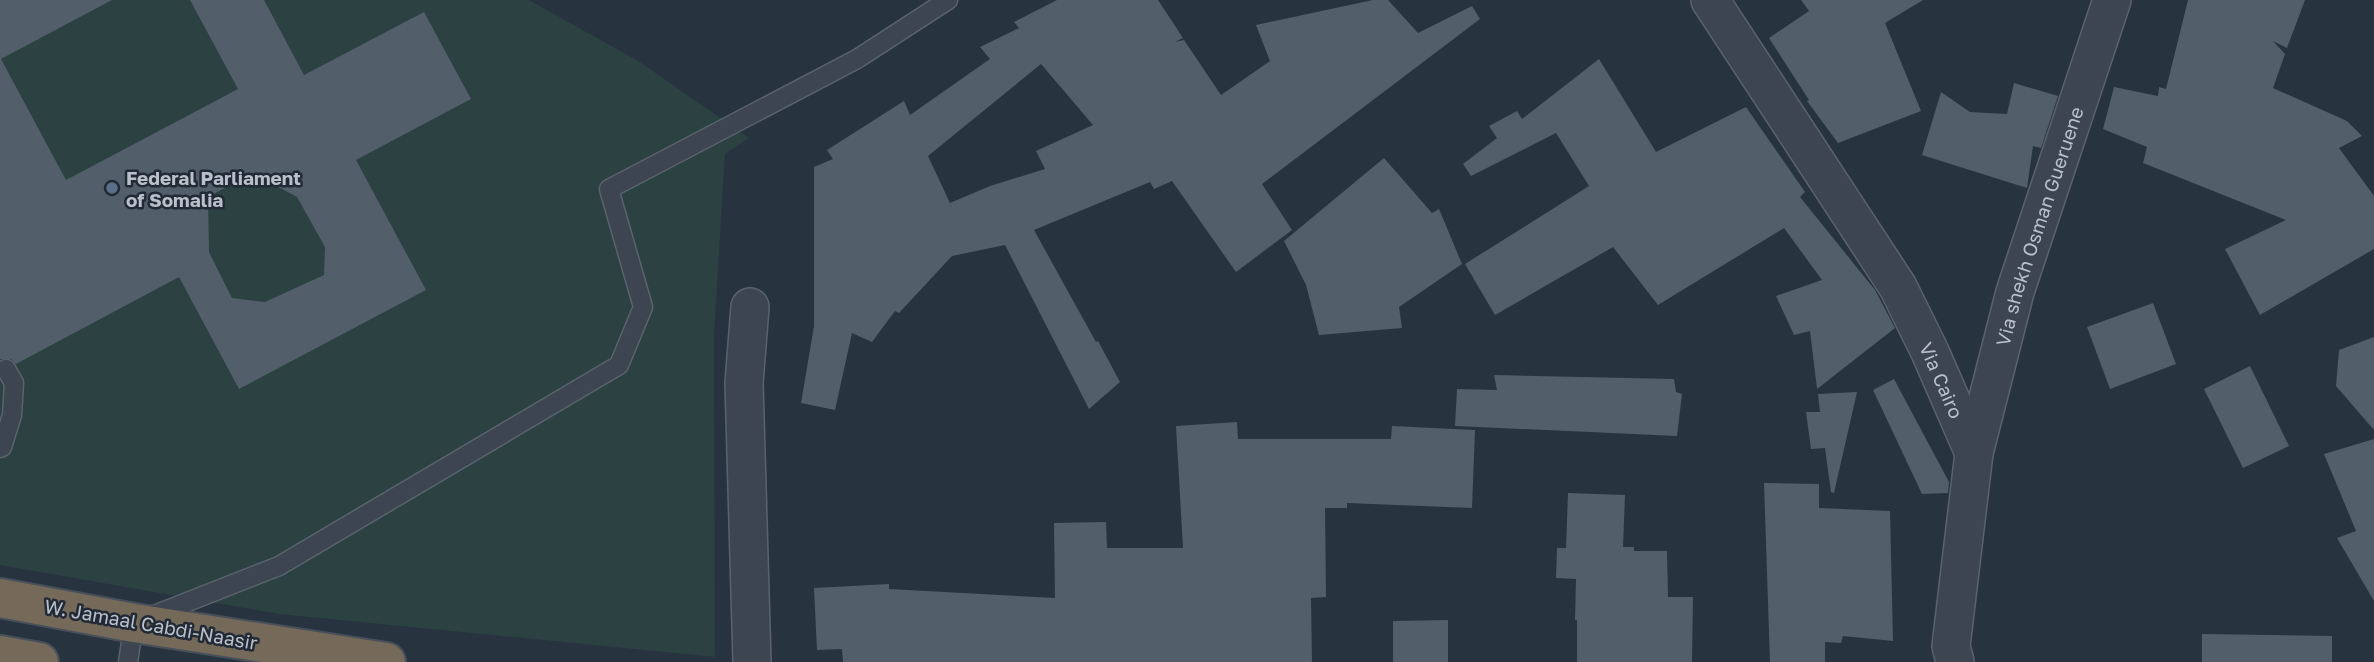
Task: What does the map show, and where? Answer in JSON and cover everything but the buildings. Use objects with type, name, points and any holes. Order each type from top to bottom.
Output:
[{"type":"highway","name":"W. Jamaal Cabdi-Naasir","points":[[0,598],[134,623],[386,662]]},
{"type":"highway","points":[[0,654],[39,662]]},
{"type":"street","name":"Via Cairo","points":[[1710,0],[1898,287],[1974,453]]},
{"type":"street","name":"Via shekh Osman Gueruene","points":[[1974,453],[2015,292],[2112,0]]},
{"type":"street","points":[[750,307],[744,383],[752,662]]},
{"type":"street","points":[[1949,657],[1974,453]]},
{"type":"lane","points":[[128,662],[134,623],[279,566],[619,365],[643,307],[609,189],[857,59],[948,0]]},
{"type":"lane","points":[[0,448],[9,425],[13,404],[14,383],[6,369]]},
{"type":"green space","points":[[0,0],[529,0],[640,62],[749,138],[725,154],[714,335],[715,657],[279,614],[0,565]]},
{"type":"place","name":"Federal Parliament of Somalia","points":[[112,188]]}]
